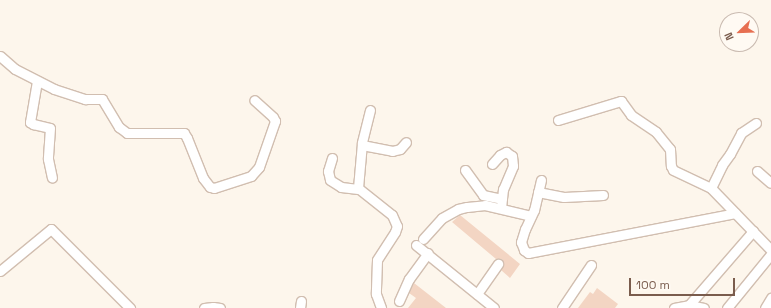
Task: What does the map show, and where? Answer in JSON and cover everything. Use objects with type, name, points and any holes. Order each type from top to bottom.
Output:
[{"type":"street","points":[[0,56],[15,69],[36,81],[67,94],[85,99],[102,99],[118,127],[127,133],[184,133],[203,178],[210,187],[214,188],[251,176],[260,167],[275,121],[273,117],[254,100]]},
{"type":"street","points":[[36,81],[30,122],[50,128],[48,159],[52,178]]},
{"type":"street","points":[[558,120],[621,101],[630,115],[656,132],[670,149],[671,166],[673,170],[711,188],[771,250]]},
{"type":"street","points":[[358,189],[362,145],[370,110]]},
{"type":"street","points":[[711,188],[741,132],[756,123]]},
{"type":"street","points":[[362,145],[392,151],[400,149],[406,142]]},
{"type":"street","points":[[492,164],[500,155],[506,152],[512,156],[513,166],[504,184],[501,203]]},
{"type":"street","points":[[332,158],[328,171],[330,180],[341,187],[358,189],[392,215],[396,222],[395,232],[377,260],[376,294],[381,308]]},
{"type":"street","points":[[465,170],[482,195],[531,216]]},
{"type":"street","points":[[757,171],[771,183]]},
{"type":"street","points":[[541,180],[522,242],[524,250],[533,253],[735,213]]},
{"type":"street","points":[[538,192],[564,197],[603,195]]},
{"type":"street","points":[[423,239],[442,218],[458,209],[501,203]]},
{"type":"street","points":[[0,271],[51,229],[130,308]]},
{"type":"street","points":[[689,305],[752,231]]},
{"type":"street","points":[[416,245],[428,253],[493,308]]},
{"type":"street","points":[[399,301],[409,279],[428,253]]},
{"type":"street","points":[[727,308],[769,260]]},
{"type":"street","points":[[477,294],[498,264]]},
{"type":"street","points":[[562,308],[591,265]]},
{"type":"street","points":[[765,308],[771,298]]},
{"type":"street","points":[[674,308],[689,305],[704,308]]},
{"type":"street","points":[[204,308],[213,306],[220,308]]},
{"type":"building","points":[[460,215],[520,264],[510,278],[501,270],[504,264],[502,259],[496,259],[452,222]]},
{"type":"building","points":[[414,283],[446,308],[408,308],[416,298],[409,293]]},
{"type":"building","points":[[597,288],[618,304],[615,308],[578,308],[590,292],[593,294]]}]
